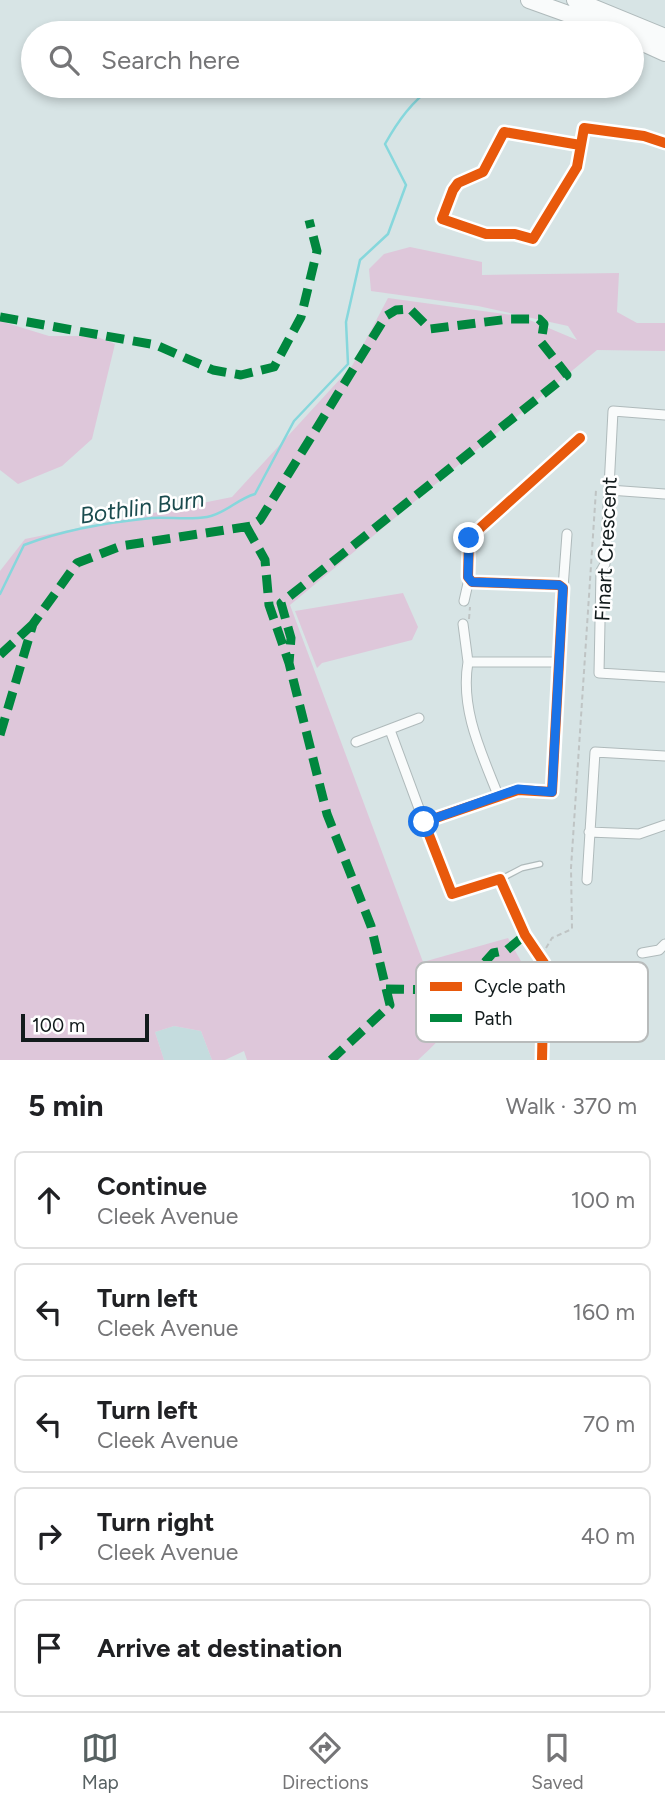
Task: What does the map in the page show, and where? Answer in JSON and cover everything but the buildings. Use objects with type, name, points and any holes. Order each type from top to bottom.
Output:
[{"type":"highway","points":[[529,0],[588,21]]},
{"type":"highway","points":[[575,0],[626,21]]},
{"type":"highway","points":[[644,28],[665,37]]},
{"type":"highway","points":[[644,43],[665,53]]},
{"type":"street","points":[[580,145],[504,132],[483,172],[458,183],[453,190],[442,219],[486,234],[515,234],[533,239],[577,167],[584,128],[644,136],[665,144]]},
{"type":"street","name":"Finart Crescent","points":[[665,415],[613,411],[605,564],[601,571],[599,673],[665,677]]},
{"type":"street","points":[[464,600],[469,579],[469,538],[580,438]]},
{"type":"street","points":[[609,490],[665,494]]},
{"type":"street","points":[[424,822],[518,789],[552,792],[567,534]]},
{"type":"street","points":[[469,579],[559,585],[563,588]]},
{"type":"street","points":[[463,624],[472,725],[498,794]]},
{"type":"street","points":[[468,662],[560,662]]},
{"type":"street","points":[[355,742],[419,718]]},
{"type":"street","points":[[390,730],[453,894],[500,879],[525,935],[541,962]]},
{"type":"street","points":[[587,880],[595,752],[665,756]]},
{"type":"street","points":[[589,832],[639,834],[665,825]]},
{"type":"street","points":[[642,953],[659,950],[665,944]]},
{"type":"street","points":[[541,1060],[542,1042]]},
{"type":"lane","points":[[500,879],[522,867],[540,864]]},
{"type":"path","points":[[540,958],[552,938],[572,929],[571,868],[596,490]]},
{"type":"shaded area","points":[[410,247],[482,262],[482,275],[619,273],[617,312],[637,323],[665,323],[665,351],[597,350],[290,605],[423,962],[416,962],[416,1042],[437,1042],[418,1060],[247,1060],[244,1051],[225,1060],[212,1060],[201,1031],[174,1026],[155,1032],[164,1060],[0,1060],[0,571],[25,539],[232,497],[352,366],[388,298],[520,316],[577,340],[568,326],[478,306],[371,291],[369,269],[384,254]]},
{"type":"shaded area","points":[[0,321],[49,336],[95,336],[115,344],[92,439],[62,466],[18,484],[0,470]]},
{"type":"shaded area","points":[[403,593],[418,627],[412,640],[322,663],[317,668],[295,611]]},
{"type":"shaded area","points":[[508,938],[521,962],[423,962]]},
{"type":"shaded area","points":[[174,1026],[201,1031],[212,1060],[164,1060],[155,1032]]},
{"type":"waterway","name":"Bothlin Burn","points":[[0,594],[24,545],[71,531],[120,522],[152,518],[207,517],[255,494],[294,421],[348,364],[346,322],[360,260],[388,234],[406,185],[385,144],[406,112],[419,98]]},
{"type":"marked path","points":[[0,317],[156,345],[213,370],[241,375],[274,367],[301,317],[317,251],[309,220]]},
{"type":"marked path","points":[[0,735],[33,624],[77,563],[121,546],[251,526],[260,520],[386,316],[396,310],[410,309],[430,329],[509,319],[539,319],[544,324],[541,342],[567,375],[281,603],[291,638],[289,663]]},
{"type":"marked path","points":[[246,526],[265,560],[269,605],[289,663],[327,814],[371,926],[390,1005],[331,1060]]},
{"type":"marked path","points":[[0,655],[33,624]]},
{"type":"marked path","points":[[485,962],[493,953],[507,950],[525,935]]},
{"type":"marked path","points":[[386,989],[416,990]]},
{"type":"cycle path","points":[[580,145],[504,132],[483,172],[458,183],[453,190],[442,219],[486,234],[515,234],[533,239],[577,167],[584,128],[644,136],[665,143]]},
{"type":"cycle path","points":[[543,962],[525,935],[500,879],[452,894],[424,822],[518,790],[552,792],[563,588],[559,585],[472,582],[468,577],[469,538],[580,438]]},
{"type":"cycle path","points":[[542,1042],[542,1060]]},
{"type":"route","points":[[424,822],[518,789],[552,792],[563,588],[559,585],[472,582],[468,577],[469,538]]}]
